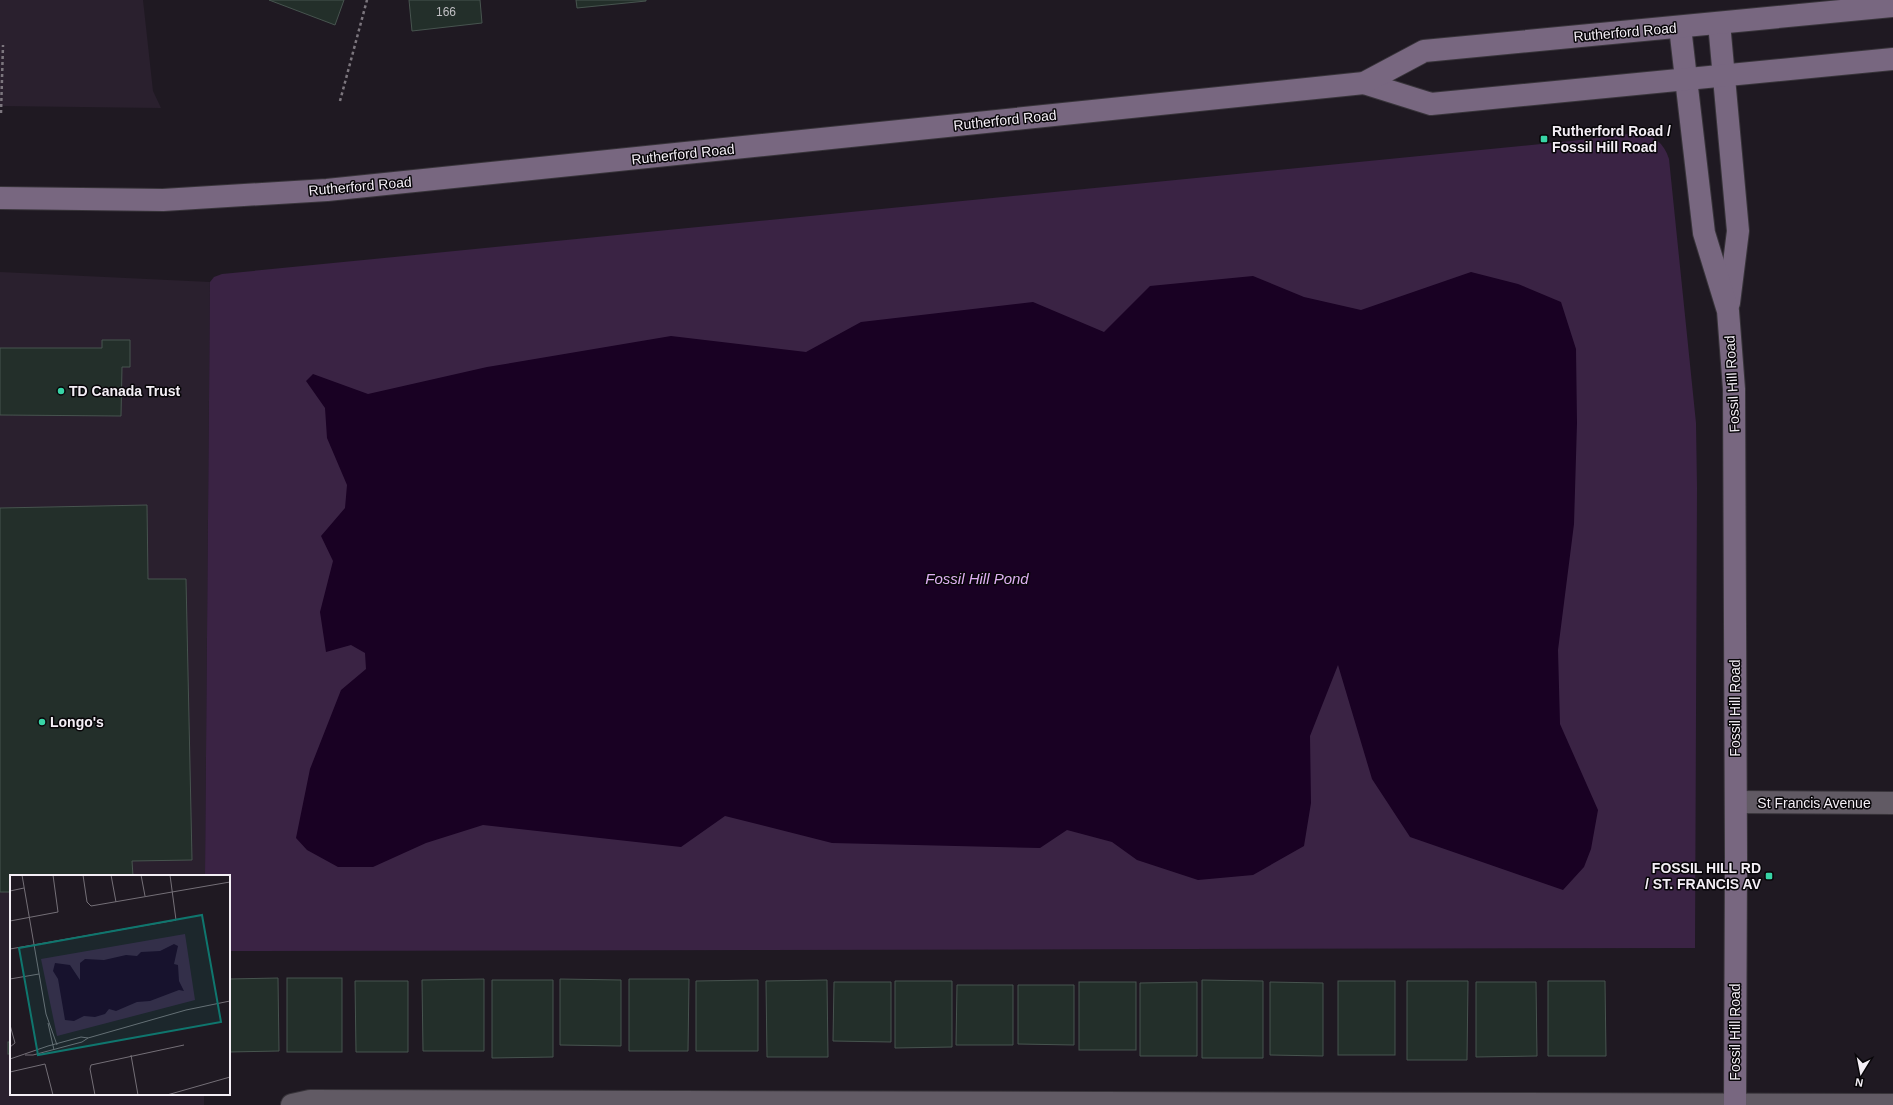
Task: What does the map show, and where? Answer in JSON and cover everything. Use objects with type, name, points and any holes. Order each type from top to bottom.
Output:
[{"type":"main road","name":"Rutherford Road","points":[[0,198],[163,200],[327,190],[1364,83],[1424,52],[1893,6]]},
{"type":"main road","name":"Fossil Hill Road","points":[[1720,23],[1738,231],[1728,310],[1734,389],[1736,802],[1734,1105]]},
{"type":"main road","name":"Fossil Hill Road","points":[[1680,27],[1704,233],[1728,310]]},
{"type":"main road","name":"Rutherford Road","points":[[1364,83],[1431,104],[1893,60]]},
{"type":"street","name":"St Francis Avenue","points":[[1736,802],[1893,803]]},
{"type":"street","points":[[292,1105],[310,1101],[1893,1105]]},
{"type":"path","points":[[340,101],[368,0]]},
{"type":"path","points":[[1,113],[3,45]]},
{"type":"shaded area","points":[[0,0],[143,0],[153,91],[161,108],[0,106]]},
{"type":"shaded area","points":[[1637,133],[1643,134],[1658,141],[1664,148],[1669,159],[1696,423],[1695,948],[230,951],[230,875],[205,875],[210,282],[214,277],[222,274],[1571,141]]},
{"type":"shaded area","points":[[0,272],[210,282],[205,875],[10,875],[10,1095],[204,1095],[204,1105],[0,1105]]},
{"type":"water","name":"Fossil Hill Pond","points":[[1471,272],[1518,284],[1561,302],[1576,349],[1577,423],[1574,524],[1558,650],[1560,724],[1598,810],[1591,849],[1584,867],[1563,890],[1410,837],[1372,779],[1338,665],[1310,736],[1311,803],[1304,846],[1253,875],[1198,880],[1137,860],[1112,842],[1067,830],[1040,848],[832,843],[725,816],[681,847],[483,825],[426,843],[373,867],[338,867],[307,850],[296,838],[310,769],[341,690],[366,669],[365,653],[351,645],[326,652],[320,612],[333,561],[321,536],[345,508],[347,485],[327,438],[325,408],[306,381],[313,374],[368,394],[487,367],[671,336],[806,352],[861,322],[1033,302],[1104,332],[1150,286],[1253,276],[1304,297],[1361,310]]},
{"type":"building","points":[[269,0],[344,0],[335,25]]},
{"type":"building","points":[[409,0],[480,0],[482,23],[412,31]]},
{"type":"building","points":[[576,0],[646,0],[646,1],[577,8]]},
{"type":"building","name":"TD Canada Trust","points":[[102,340],[130,340],[130,367],[122,367],[121,416],[0,415],[0,348],[102,348]]},
{"type":"building","points":[[147,505],[148,579],[186,579],[192,860],[132,861],[133,875],[10,875],[10,892],[0,892],[0,508]]},
{"type":"building","points":[[278,978],[279,1051],[230,1052],[230,979]]},
{"type":"building","points":[[287,978],[342,978],[342,1052],[287,1052]]},
{"type":"building","points":[[484,979],[484,1051],[423,1051],[422,980]]},
{"type":"building","points":[[560,979],[621,980],[621,1046],[560,1045]]},
{"type":"building","points":[[629,979],[689,979],[688,1051],[629,1051]]},
{"type":"building","points":[[492,980],[553,980],[553,1057],[492,1058]]},
{"type":"building","points":[[758,980],[758,1051],[696,1051],[696,981]]},
{"type":"building","points":[[827,980],[828,1057],[767,1057],[766,981]]},
{"type":"building","points":[[1202,980],[1263,981],[1263,1058],[1202,1058]]},
{"type":"building","points":[[355,981],[408,981],[408,1052],[356,1052]]},
{"type":"building","points":[[895,981],[952,981],[952,1047],[895,1048]]},
{"type":"building","points":[[1338,981],[1395,981],[1395,1055],[1338,1055]]},
{"type":"building","points":[[1407,981],[1468,981],[1467,1060],[1407,1060]]},
{"type":"building","points":[[1548,981],[1605,981],[1606,1056],[1548,1056]]},
{"type":"building","points":[[834,982],[891,982],[891,1042],[833,1041]]},
{"type":"building","points":[[1079,982],[1136,982],[1136,1050],[1079,1050]]},
{"type":"building","points":[[1197,982],[1197,1056],[1140,1056],[1140,983]]},
{"type":"building","points":[[1270,982],[1323,983],[1323,1056],[1270,1055]]},
{"type":"building","points":[[1476,982],[1536,982],[1537,1056],[1476,1057]]},
{"type":"building","points":[[957,985],[1013,985],[1013,1045],[956,1045]]},
{"type":"building","points":[[1018,985],[1074,985],[1074,1045],[1018,1044]]},
{"type":"building","points":[[8,1042],[10,1042],[10,1054],[8,1054]]},
{"type":"place","name":"Rutherford Road / Fossil Hill Road","points":[[1544,139]]},
{"type":"place","name":"TD Canada Trust","points":[[61,391]]},
{"type":"place","name":"Longo's","points":[[42,722]]},
{"type":"place","name":"FOSSIL HILL RD / ST. FRANCIS AV","points":[[1769,876]]}]
